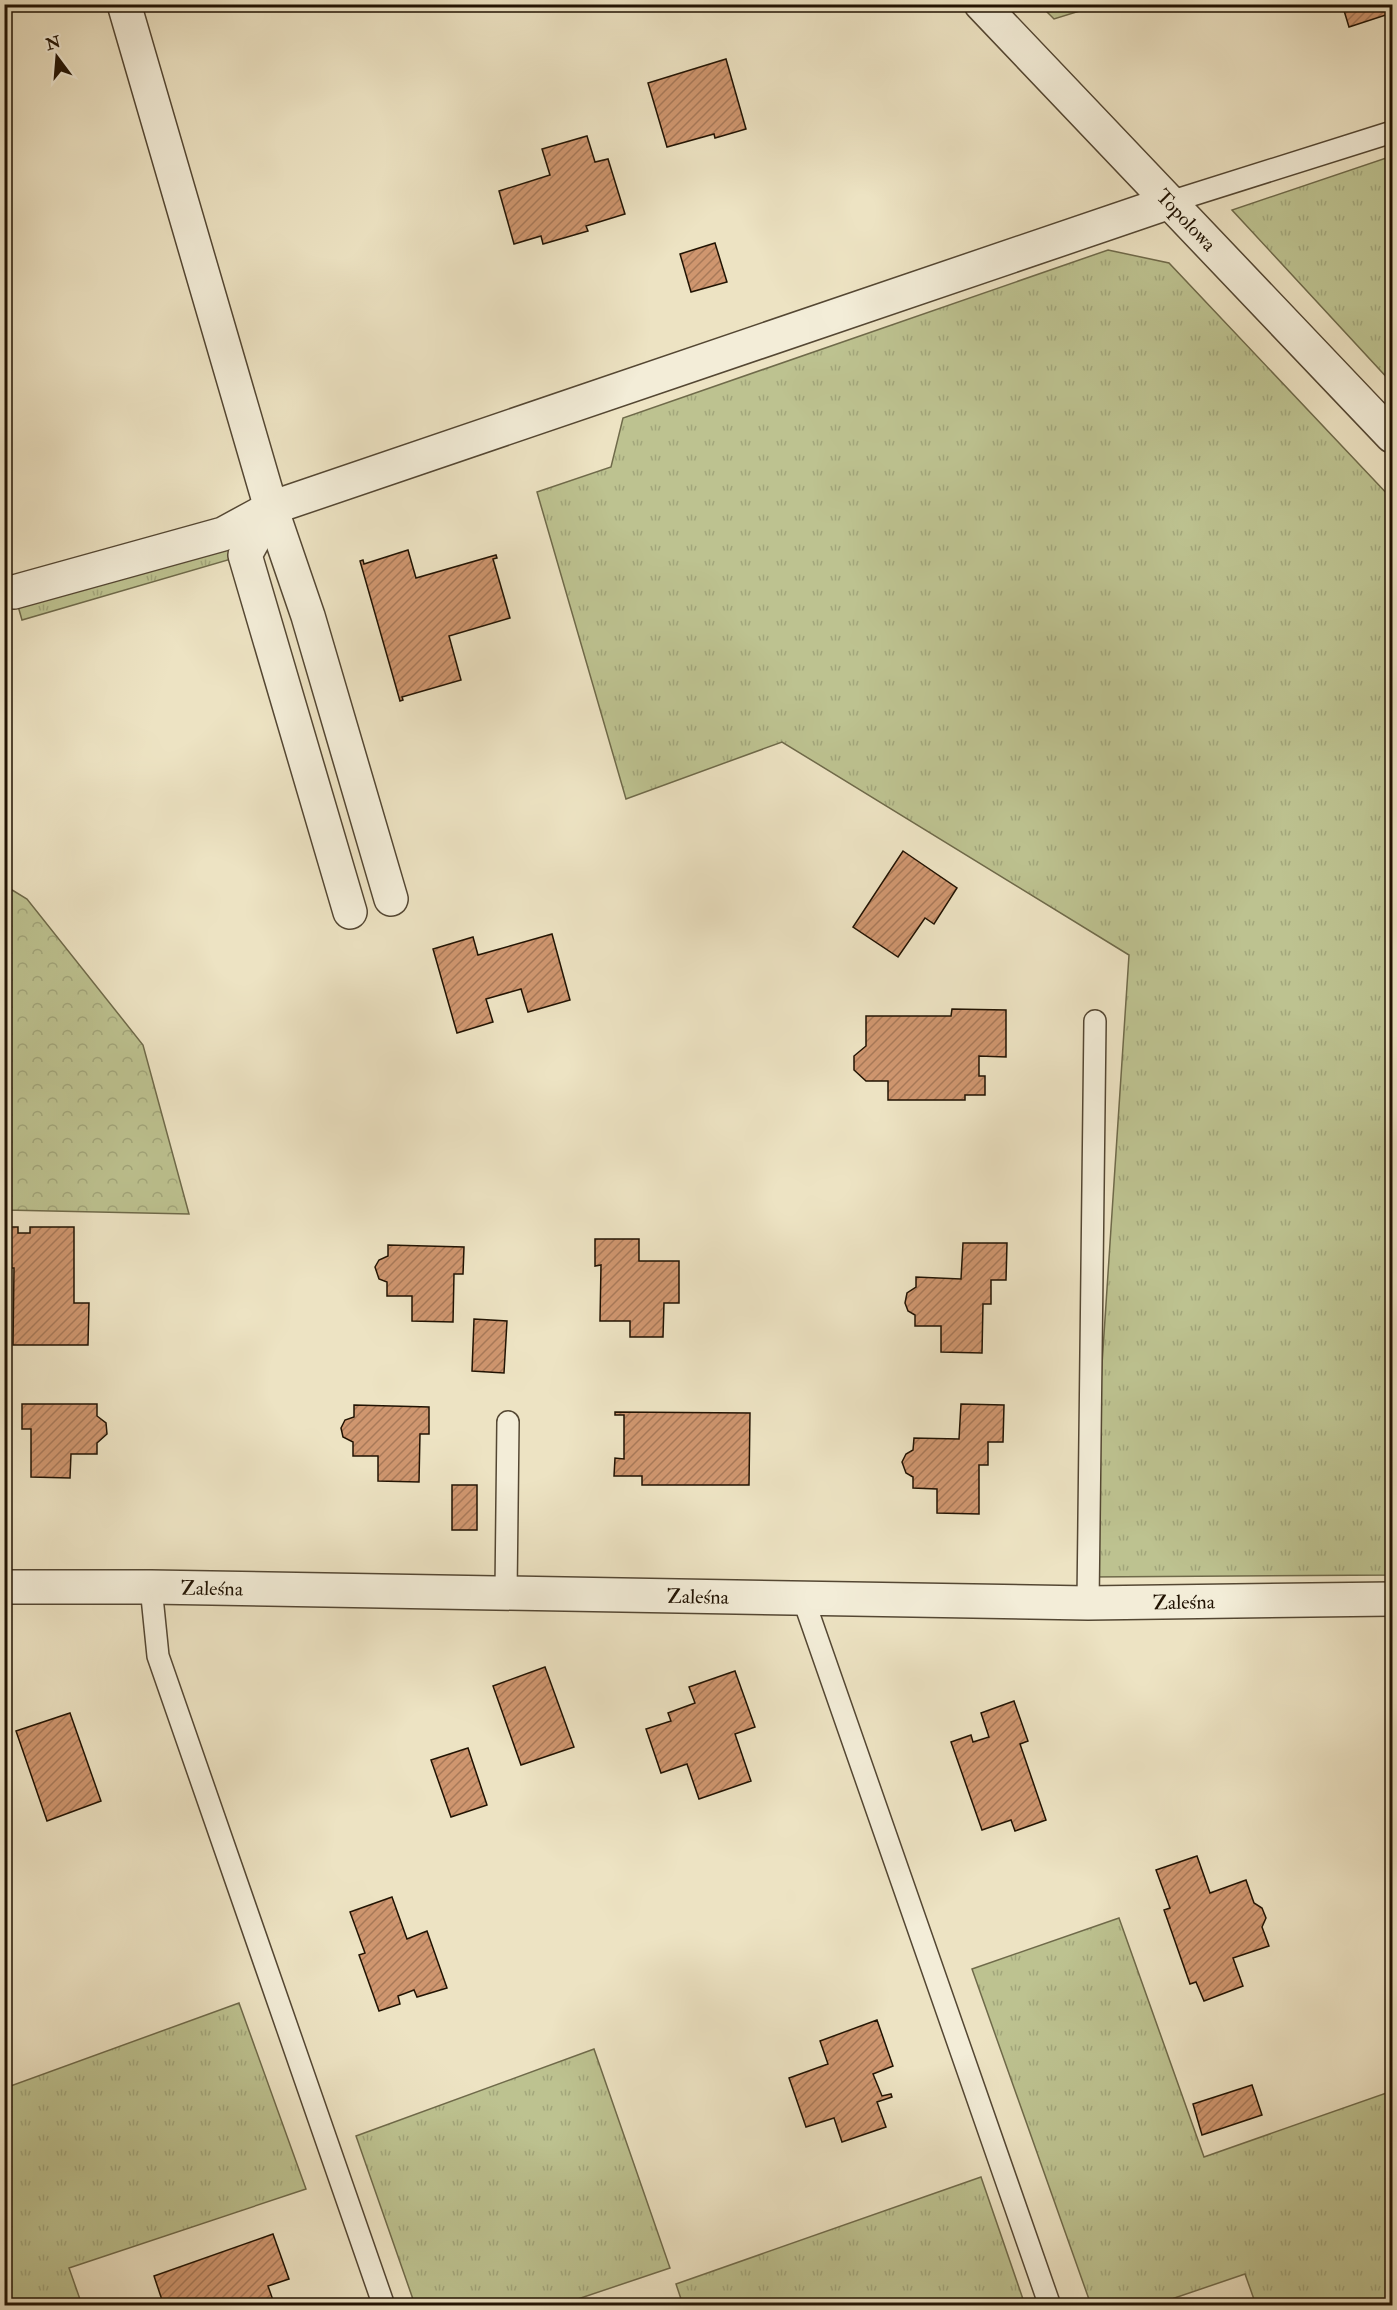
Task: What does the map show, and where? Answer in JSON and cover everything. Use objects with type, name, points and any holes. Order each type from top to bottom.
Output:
[{"type":"street","points":[[124,4],[271,508],[308,616],[391,899]]},
{"type":"street","name":"Topolowa","points":[[981,4],[1392,436]]},
{"type":"street","points":[[14,592],[223,534],[271,508],[1170,202]]},
{"type":"street","points":[[271,508],[244,555],[350,912]]},
{"type":"street","name":"Zaleśna","points":[[4,1587],[151,1587],[1088,1603],[1392,1599]]},
{"type":"lane","points":[[1170,202],[1392,132]]},
{"type":"lane","points":[[1088,1603],[1095,1021]]},
{"type":"lane","points":[[506,1593],[507,1422]]},
{"type":"lane","points":[[151,1587],[158,1656],[384,2306]]},
{"type":"lane","points":[[803,1598],[1050,2306]]},
{"type":"green space","points":[[1040,5],[1099,5],[1054,19]]},
{"type":"green space","points":[[1392,156],[1392,383],[1232,210]]},
{"type":"green space","points":[[1108,250],[1169,263],[1392,499],[1392,1575],[1088,1577],[1129,955],[782,742],[626,799],[537,492],[611,467],[623,418]]},
{"type":"green space","points":[[223,534],[245,555],[22,620],[14,592]]},
{"type":"green space","points":[[4,885],[27,899],[143,1045],[189,1214],[5,1210]]},
{"type":"green space","points":[[1119,1918],[1204,2157],[1392,2091],[1392,2305],[1256,2305],[1245,2274],[1154,2305],[1091,2305],[972,1969]]},
{"type":"green space","points":[[239,2003],[306,2189],[69,2268],[82,2305],[5,2305],[5,2088]]},
{"type":"green space","points":[[594,2049],[670,2268],[560,2305],[415,2305],[356,2136]]},
{"type":"green space","points":[[981,2177],[1025,2305],[683,2305],[676,2284]]},
{"type":"building","points":[[1342,4],[1392,4],[1392,13],[1349,27]]},
{"type":"building","points":[[726,59],[746,129],[715,138],[714,134],[667,147],[648,83]]},
{"type":"building","points":[[587,136],[595,162],[608,159],[625,214],[586,226],[588,231],[543,244],[541,236],[514,244],[499,191],[550,175],[542,149]]},
{"type":"building","points":[[715,243],[727,282],[691,292],[680,254]]},
{"type":"building","points":[[408,550],[416,578],[496,555],[497,558],[493,559],[510,618],[449,636],[461,680],[402,697],[403,700],[400,701],[360,561],[363,560],[364,564]]},
{"type":"building","points":[[903,851],[957,888],[934,924],[925,918],[898,957],[853,927]]},
{"type":"building","points":[[552,934],[570,1000],[528,1012],[521,989],[486,999],[493,1022],[457,1033],[433,949],[473,937],[478,955]]},
{"type":"building","points":[[952,1009],[1006,1010],[1006,1057],[979,1056],[979,1076],[985,1076],[985,1095],[965,1095],[965,1100],[888,1100],[888,1081],[866,1081],[854,1070],[854,1056],[866,1046],[866,1016],[951,1016]]},
{"type":"building","points":[[4,1227],[18,1227],[18,1233],[30,1233],[30,1227],[74,1227],[74,1303],[89,1303],[88,1345],[13,1345],[14,1268],[4,1268]]},
{"type":"building","points":[[595,1239],[639,1239],[639,1261],[679,1261],[679,1303],[664,1303],[663,1337],[630,1337],[630,1321],[600,1321],[601,1265],[595,1266]]},
{"type":"building","points":[[963,1243],[1007,1243],[1006,1280],[991,1280],[991,1304],[983,1304],[982,1353],[941,1352],[941,1326],[915,1326],[915,1315],[908,1311],[905,1303],[907,1293],[916,1287],[916,1277],[961,1279]]},
{"type":"building","points":[[388,1245],[464,1247],[463,1274],[454,1274],[453,1322],[412,1321],[412,1296],[387,1296],[387,1282],[379,1279],[375,1267],[379,1260],[388,1256]]},
{"type":"building","points":[[474,1319],[507,1321],[504,1373],[472,1371]]},
{"type":"building","points":[[22,1404],[97,1404],[97,1416],[106,1423],[107,1434],[97,1443],[97,1454],[71,1454],[70,1478],[31,1477],[31,1429],[22,1429]]},
{"type":"building","points":[[961,1404],[1004,1405],[1003,1442],[988,1442],[988,1465],[979,1465],[979,1514],[937,1513],[937,1489],[913,1488],[913,1477],[906,1473],[902,1462],[906,1454],[913,1450],[914,1438],[959,1439]]},
{"type":"building","points":[[354,1405],[429,1407],[429,1434],[420,1434],[419,1482],[378,1481],[378,1456],[353,1456],[353,1442],[343,1437],[341,1428],[345,1420],[354,1417]]},
{"type":"building","points":[[615,1412],[750,1413],[749,1485],[642,1485],[642,1476],[614,1476],[615,1458],[624,1459],[624,1415],[615,1415]]},
{"type":"building","points":[[452,1485],[477,1485],[477,1530],[452,1530]]},
{"type":"building","points":[[545,1667],[574,1747],[521,1765],[493,1686]]},
{"type":"building","points":[[735,1671],[755,1727],[735,1734],[751,1781],[699,1799],[687,1764],[661,1773],[646,1729],[671,1721],[668,1713],[695,1703],[689,1687]]},
{"type":"building","points":[[1014,1701],[1028,1741],[1020,1744],[1046,1820],[1015,1831],[1011,1820],[982,1830],[951,1742],[971,1735],[973,1742],[989,1737],[981,1713]]},
{"type":"building","points":[[70,1713],[101,1801],[47,1821],[16,1731]]},
{"type":"building","points":[[468,1748],[487,1805],[451,1817],[431,1760]]},
{"type":"building","points":[[1197,1856],[1210,1893],[1246,1880],[1254,1903],[1262,1908],[1266,1918],[1262,1927],[1269,1946],[1233,1958],[1243,1986],[1204,2001],[1196,1982],[1190,1984],[1164,1910],[1170,1908],[1156,1870]]},
{"type":"building","points":[[392,1897],[407,1939],[427,1931],[447,1988],[417,1997],[414,1990],[398,1996],[400,2004],[379,2011],[359,1955],[365,1953],[350,1912]]},
{"type":"building","points":[[877,2020],[893,2066],[873,2074],[882,2096],[891,2094],[892,2097],[877,2102],[886,2127],[842,2142],[834,2118],[806,2127],[789,2078],[828,2064],[820,2041]]},
{"type":"building","points":[[1252,2085],[1262,2115],[1202,2135],[1193,2104]]},
{"type":"building","points":[[273,2234],[289,2279],[268,2286],[275,2306],[164,2306],[154,2276]]}]
